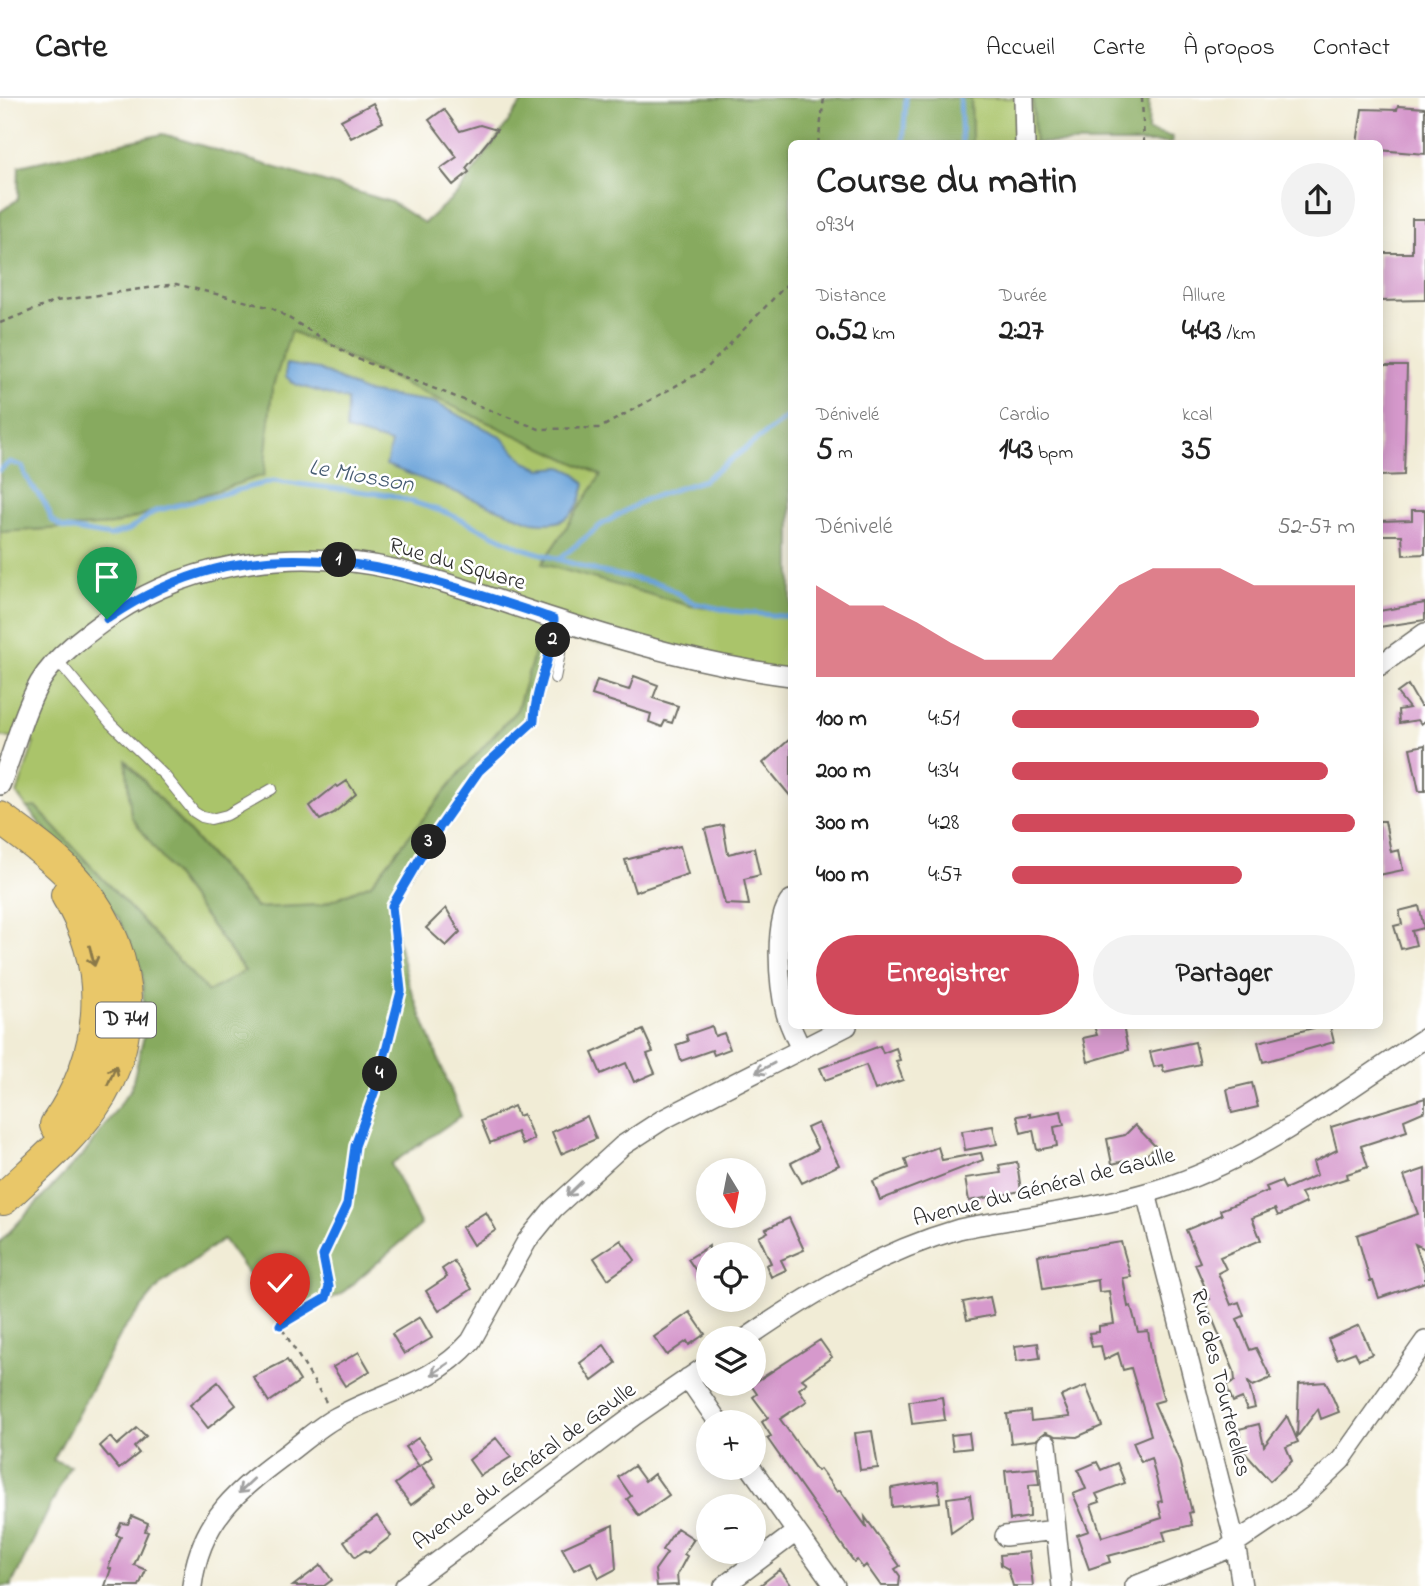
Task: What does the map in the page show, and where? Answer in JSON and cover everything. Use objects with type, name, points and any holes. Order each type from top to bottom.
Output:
[{"type":"main road","name":"D 741","points":[[1,1201],[91,1111],[115,1069],[126,1020],[123,969],[105,922],[71,876],[11,827]]},
{"type":"street","points":[[1024,98],[1025,140]]},
{"type":"street","name":"Rue du Square","points":[[0,785],[26,711],[41,680],[58,661],[107,619],[164,584],[225,568],[272,560],[340,560],[399,570],[658,651],[748,671],[788,676]]},
{"type":"street","points":[[1383,663],[1425,633]]},
{"type":"street","points":[[788,903],[778,928],[785,1013],[788,1020]]},
{"type":"street","points":[[792,1029],[801,1049]]},
{"type":"street","points":[[192,1586],[204,1537],[220,1510],[255,1478],[336,1417],[420,1381],[441,1370],[460,1354],[471,1341],[527,1241],[554,1209],[622,1146],[662,1120],[841,1029]]},
{"type":"street","name":"Avenue du Général de Gaulle","points":[[765,1326],[838,1278],[931,1237],[959,1229],[1146,1193],[1247,1152],[1425,1038]]},
{"type":"street","name":"Rue des Tourterelles","points":[[1146,1193],[1235,1542],[1242,1586]]},
{"type":"street","points":[[1135,1586],[1226,1550],[1300,1499],[1341,1460],[1425,1341]]},
{"type":"street","name":"Avenue du Général de Gaulle","points":[[405,1586],[696,1373]]},
{"type":"street","points":[[688,1378],[710,1410]]},
{"type":"street","points":[[1047,1444],[1062,1586]]},
{"type":"street","points":[[759,1480],[835,1586]]},
{"type":"street","points":[[1004,1536],[1056,1530]]},
{"type":"street","points":[[724,1586],[796,1532]]},
{"type":"lane","points":[[555,678],[566,623]]},
{"type":"lane","points":[[58,661],[111,724],[165,776],[194,812],[202,817],[211,819],[227,815],[272,789]]},
{"type":"path","points":[[819,140],[824,98]]},
{"type":"path","points":[[1142,98],[1143,140]]},
{"type":"path","points":[[0,323],[56,301],[176,284],[272,308],[355,358],[539,429],[600,428],[706,369],[788,283]]},
{"type":"path","points":[[336,1417],[280,1325],[326,1298],[329,1287],[323,1256],[347,1205],[355,1146],[378,1082],[401,991],[392,906],[424,849],[479,771],[534,721],[534,705],[543,674]]},
{"type":"green space","points":[[525,98],[971,98],[972,140],[788,140],[788,618],[691,606],[542,564],[601,475],[291,331],[272,389],[264,475],[112,525],[0,532],[0,212],[18,199],[19,166],[163,134],[391,202],[424,223],[459,192]]},
{"type":"green space","points":[[971,98],[1033,98],[1035,140],[972,140]]},
{"type":"green space","points":[[1033,98],[1149,98],[1148,131],[1172,137],[1172,140],[1035,140]]},
{"type":"green space","points":[[290,330],[602,475],[542,563],[691,606],[788,618],[788,681],[541,632],[517,710],[460,773],[371,884],[321,905],[257,908],[127,762],[131,816],[245,972],[208,992],[37,808],[27,808],[17,794],[34,743],[0,736],[0,532],[112,525],[263,475],[272,389]]},
{"type":"green space","points":[[541,632],[550,634],[527,721],[485,762],[389,906],[408,982],[461,1116],[391,1164],[421,1225],[341,1294],[282,1321],[223,1239],[161,1284],[123,1330],[53,1460],[70,1466],[11,1586],[0,1586],[0,1242],[87,1150],[131,1089],[145,1032],[142,972],[119,919],[27,808],[36,807],[208,992],[245,971],[131,816],[126,761],[256,908],[321,905],[371,884],[460,773],[517,710]]},
{"type":"water","points":[[286,364],[319,369],[364,392],[433,402],[500,436],[525,462],[541,469],[562,467],[575,473],[585,484],[578,504],[568,517],[561,521],[532,522],[386,465],[391,443],[346,430],[347,400],[297,385],[286,377]]},
{"type":"building","points":[[373,103],[383,122],[351,138],[341,120]]},
{"type":"building","points":[[1398,106],[1425,108],[1425,154],[1383,150],[1383,140],[1358,140],[1362,109],[1397,110]]},
{"type":"building","points":[[444,109],[460,131],[480,125],[497,130],[466,168],[469,172],[453,185],[440,169],[457,157],[429,120]]},
{"type":"building","points":[[1412,219],[1425,219],[1425,300],[1383,301],[1383,253],[1412,253]]},
{"type":"building","points":[[1383,366],[1407,366],[1404,475],[1383,476]]},
{"type":"building","points":[[1412,510],[1425,510],[1425,554],[1403,555],[1402,535],[1383,535],[1383,521],[1412,520]]},
{"type":"building","points":[[1425,603],[1425,620],[1383,626],[1383,610]]},
{"type":"building","points":[[634,676],[658,685],[653,698],[678,706],[672,723],[665,721],[662,727],[649,722],[651,714],[592,695],[597,680],[629,690]]},
{"type":"building","points":[[1408,685],[1420,706],[1425,706],[1425,721],[1421,724],[1418,720],[1399,723],[1398,710],[1409,708],[1397,693]]},
{"type":"building","points":[[788,741],[788,793],[763,763]]},
{"type":"building","points":[[1425,745],[1425,791],[1419,791],[1410,748]]},
{"type":"building","points":[[347,781],[356,794],[334,813],[320,820],[310,806],[336,785],[338,787]]},
{"type":"building","points":[[1383,821],[1391,852],[1399,850],[1403,870],[1383,874]]},
{"type":"building","points":[[723,825],[728,854],[754,848],[760,875],[744,879],[749,905],[725,904],[705,829]]},
{"type":"building","points":[[680,846],[688,874],[635,892],[625,860]]},
{"type":"building","points":[[1419,906],[1424,928],[1412,931],[1416,945],[1401,949],[1394,926],[1402,924],[1399,911]]},
{"type":"building","points":[[446,908],[460,932],[446,946],[426,928]]},
{"type":"building","points":[[712,1026],[715,1036],[724,1033],[730,1049],[714,1055],[712,1050],[681,1061],[676,1045],[688,1041],[686,1035]]},
{"type":"building","points":[[1095,1029],[1124,1029],[1128,1050],[1088,1062],[1083,1038],[1097,1035]]},
{"type":"building","points":[[1309,1029],[1331,1029],[1334,1042],[1263,1062],[1258,1042]]},
{"type":"building","points":[[643,1030],[653,1052],[647,1054],[655,1073],[634,1082],[626,1063],[601,1074],[592,1053]]},
{"type":"building","points":[[1195,1042],[1200,1064],[1164,1072],[1162,1065],[1154,1067],[1150,1052]]},
{"type":"building","points":[[880,1046],[883,1053],[896,1048],[900,1060],[896,1061],[903,1080],[875,1090],[866,1065],[825,1080],[820,1068]]},
{"type":"building","points":[[1252,1083],[1258,1107],[1232,1113],[1227,1089]]},
{"type":"building","points":[[1425,1098],[1425,1111],[1404,1120],[1407,1131],[1361,1146],[1368,1167],[1347,1174],[1348,1178],[1301,1193],[1306,1203],[1278,1216],[1275,1209],[1252,1218],[1261,1240],[1220,1257],[1226,1269],[1218,1273],[1231,1305],[1239,1302],[1244,1316],[1237,1319],[1250,1350],[1256,1348],[1271,1378],[1253,1386],[1248,1382],[1255,1408],[1247,1410],[1242,1398],[1233,1402],[1226,1385],[1235,1381],[1234,1371],[1205,1301],[1210,1299],[1195,1264],[1200,1262],[1186,1230],[1222,1215],[1220,1210],[1268,1191],[1266,1187],[1281,1181],[1285,1189],[1317,1175],[1313,1162],[1337,1150],[1331,1127]]},
{"type":"building","points":[[514,1106],[518,1116],[523,1114],[534,1139],[523,1145],[517,1132],[490,1143],[481,1121]]},
{"type":"building","points":[[1061,1111],[1064,1125],[1054,1127],[1057,1146],[1037,1150],[1033,1130],[1021,1133],[1017,1116],[1030,1114],[1030,1117]]},
{"type":"building","points":[[587,1116],[596,1139],[561,1154],[552,1132]]},
{"type":"building","points":[[818,1123],[839,1165],[802,1183],[791,1163],[818,1149],[807,1128]]},
{"type":"building","points":[[1135,1125],[1156,1147],[1145,1156],[1112,1164],[1107,1139],[1125,1135]]},
{"type":"building","points":[[993,1126],[997,1144],[965,1150],[962,1131]]},
{"type":"building","points":[[938,1147],[942,1160],[981,1153],[983,1160],[880,1200],[873,1181],[908,1168],[905,1159]]},
{"type":"building","points":[[1017,1162],[1021,1191],[969,1201],[965,1178],[1001,1173],[999,1165]]},
{"type":"building","points":[[1425,1169],[1425,1249],[1415,1244],[1425,1272],[1425,1282],[1379,1298],[1373,1281],[1370,1281],[1357,1235],[1418,1214],[1404,1176]]},
{"type":"building","points":[[486,1212],[496,1230],[473,1245],[462,1227]]},
{"type":"building","points":[[789,1218],[804,1250],[781,1260],[786,1270],[771,1277],[766,1265],[771,1263],[766,1252],[766,1242],[761,1242],[759,1237],[768,1232],[766,1229]]},
{"type":"building","points":[[621,1240],[635,1260],[608,1279],[594,1258]]},
{"type":"building","points":[[1121,1242],[1131,1277],[1123,1278],[1128,1307],[1131,1306],[1138,1332],[1148,1331],[1153,1362],[1164,1400],[1154,1403],[1179,1460],[1192,1512],[1189,1513],[1192,1525],[1163,1532],[1166,1541],[1108,1556],[1110,1562],[1089,1569],[1077,1535],[1089,1531],[1073,1494],[1086,1489],[1078,1470],[1097,1462],[1101,1470],[1117,1463],[1125,1483],[1096,1494],[1100,1502],[1091,1505],[1102,1537],[1162,1518],[1158,1502],[1162,1501],[1151,1458],[1141,1462],[1133,1442],[1151,1435],[1131,1368],[1123,1370],[1118,1353],[1104,1360],[1101,1346],[1092,1347],[1089,1333],[1099,1332],[1099,1326],[1114,1324],[1109,1291],[1099,1292],[1098,1280],[1043,1289],[1038,1255]]},
{"type":"building","points":[[696,1254],[696,1271],[688,1259]]},
{"type":"building","points":[[454,1261],[472,1289],[439,1311],[426,1291],[447,1277],[442,1269]]},
{"type":"building","points":[[990,1297],[994,1315],[967,1320],[963,1302]]},
{"type":"building","points":[[690,1312],[700,1326],[696,1326],[696,1340],[689,1345],[687,1341],[667,1355],[654,1337]]},
{"type":"building","points":[[420,1317],[432,1338],[404,1354],[392,1334]]},
{"type":"building","points":[[1359,1325],[1372,1354],[1359,1360],[1355,1352],[1337,1359],[1328,1339]]},
{"type":"building","points":[[820,1340],[832,1357],[802,1379],[807,1383],[799,1389],[807,1401],[780,1419],[817,1471],[820,1469],[837,1492],[840,1490],[866,1526],[865,1517],[900,1566],[895,1569],[900,1576],[899,1586],[881,1586],[866,1565],[863,1568],[857,1560],[854,1562],[767,1438],[771,1436],[766,1428],[766,1410],[763,1410],[753,1397],[766,1396],[766,1375]]},
{"type":"building","points":[[1038,1343],[1040,1358],[1017,1361],[1015,1346]]},
{"type":"building","points":[[604,1345],[616,1363],[592,1381],[580,1363]]},
{"type":"building","points":[[359,1352],[370,1371],[345,1386],[333,1367]]},
{"type":"building","points":[[287,1360],[300,1381],[269,1402],[253,1377]]},
{"type":"building","points":[[218,1382],[236,1405],[208,1428],[190,1405]]},
{"type":"building","points":[[1326,1382],[1339,1412],[1321,1419],[1318,1409],[1297,1437],[1299,1384]]},
{"type":"building","points":[[1086,1386],[1102,1426],[1077,1437],[1056,1436],[1046,1432],[1036,1440],[1011,1443],[1007,1414],[1030,1411],[1031,1421],[1070,1417],[1061,1396]]},
{"type":"building","points":[[942,1397],[945,1420],[912,1424],[909,1401]]},
{"type":"building","points":[[1287,1416],[1298,1442],[1286,1447],[1292,1461],[1270,1481],[1244,1452],[1239,1429],[1259,1424],[1264,1446]]},
{"type":"building","points":[[137,1428],[146,1436],[134,1447],[139,1453],[119,1469],[100,1446],[110,1437],[117,1445]]},
{"type":"building","points":[[872,1431],[878,1468],[860,1470],[855,1433]]},
{"type":"building","points":[[969,1433],[971,1448],[953,1450],[951,1435]]},
{"type":"building","points":[[418,1438],[432,1457],[421,1465],[436,1486],[411,1505],[395,1484],[419,1466],[405,1447]]},
{"type":"building","points":[[496,1438],[511,1457],[480,1476],[469,1460]]},
{"type":"building","points":[[634,1466],[645,1481],[654,1474],[669,1495],[639,1516],[627,1499],[631,1496],[618,1477]]},
{"type":"building","points":[[1037,1468],[1039,1484],[1029,1485],[1030,1517],[1010,1520],[1005,1471]]},
{"type":"building","points":[[938,1481],[940,1502],[892,1507],[891,1488]]},
{"type":"building","points":[[970,1495],[973,1518],[951,1533],[947,1498]]},
{"type":"building","points":[[132,1516],[148,1523],[145,1531],[148,1532],[134,1565],[146,1570],[139,1586],[105,1586],[111,1569],[108,1568],[121,1537],[116,1535],[121,1523],[128,1524]]},
{"type":"building","points":[[377,1516],[391,1536],[369,1553],[366,1550],[355,1557],[344,1541]]},
{"type":"building","points":[[613,1525],[616,1569],[599,1578],[591,1562],[574,1570],[562,1548]]},
{"type":"building","points":[[677,1528],[694,1539],[684,1554],[687,1556],[677,1575],[678,1585],[657,1586],[655,1570],[667,1553],[662,1550]]},
{"type":"building","points":[[1029,1552],[1033,1586],[1013,1586],[1008,1569],[1001,1565],[1000,1555]]},
{"type":"building","points":[[321,1565],[332,1580],[324,1586],[293,1586]]},
{"type":"building","points":[[780,1570],[792,1586],[759,1586]]},
{"type":"waterway","points":[[903,140],[906,98]]},
{"type":"waterway","name":"Le Miosson","points":[[960,98],[962,140]]},
{"type":"waterway","points":[[559,559],[601,525],[646,499],[704,480],[788,416]]},
{"type":"waterway","name":"Le Miosson","points":[[0,470],[10,462],[22,466],[51,520],[63,528],[110,536],[129,530],[155,511],[273,481],[391,495],[447,513],[522,548],[597,571],[661,584],[694,603],[731,611],[788,617]]},
{"type":"route","points":[[107,619],[141,596],[164,584],[189,576],[272,560],[312,559],[340,560],[399,570],[554,619],[554,635],[534,705],[534,721],[479,771],[407,876],[392,906],[401,991],[378,1082],[355,1146],[347,1205],[323,1256],[329,1287],[326,1298],[280,1325]]}]
